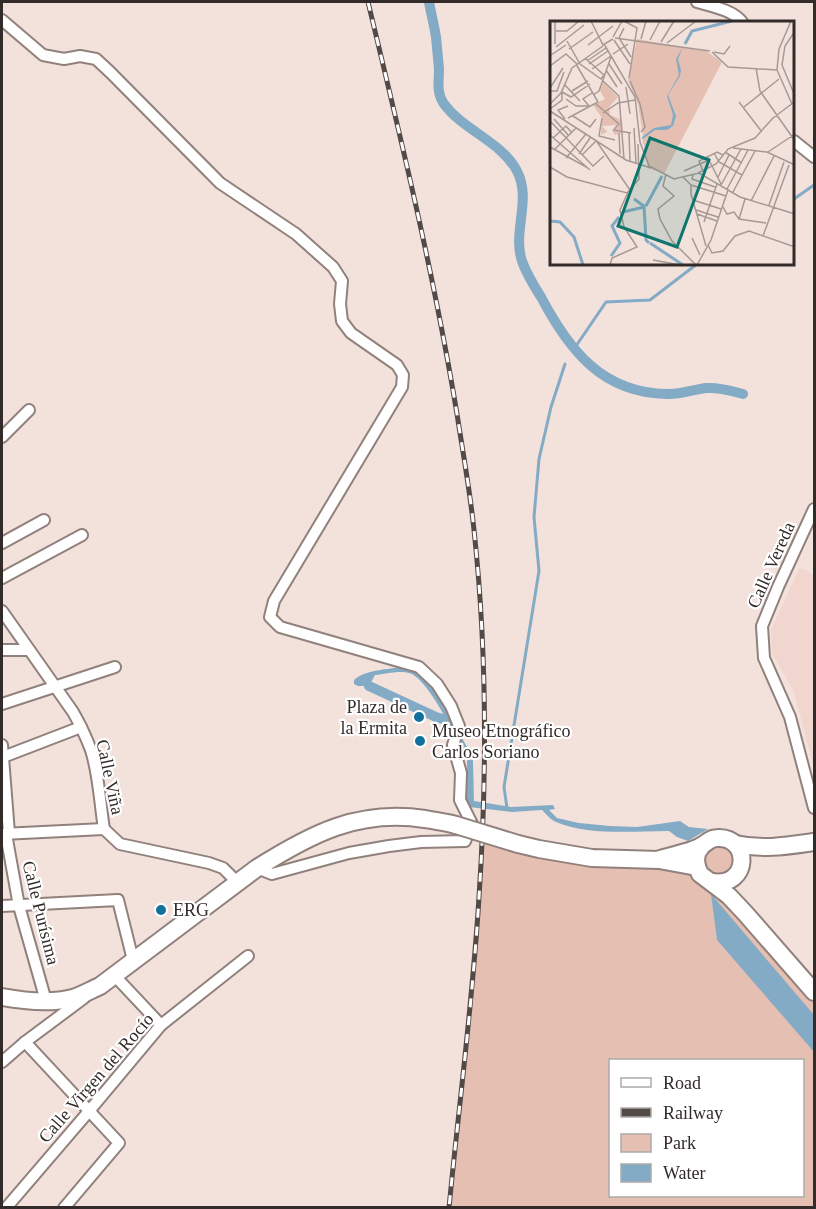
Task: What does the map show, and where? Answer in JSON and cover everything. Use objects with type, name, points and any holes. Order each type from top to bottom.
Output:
[{"type":"main road","points":[[2,997],[24,1001],[74,998],[100,986],[237,882],[284,850],[314,834],[349,823],[388,817],[410,817],[456,825],[539,849],[592,858],[659,860],[697,867]]},
{"type":"main road","points":[[745,913],[736,888],[742,857],[740,850],[729,839],[712,838],[697,853],[696,860],[700,874],[729,896],[814,992]]},
{"type":"main road","points":[[735,844],[751,848],[768,848],[814,842]]},
{"type":"main road","points":[[659,860],[701,847]]},
{"type":"main road","points":[[712,882],[726,882],[754,855],[768,848]]},
{"type":"street","points":[[697,2],[726,12],[741,21]]},
{"type":"street","points":[[2,20],[43,55],[64,59],[81,56],[96,59],[220,183],[303,240],[333,267],[342,281],[340,304],[342,321],[351,333],[397,364],[403,375],[402,387],[274,601],[270,616],[280,627],[419,667],[437,684],[451,706],[459,726],[453,744],[461,773],[460,800],[472,824],[465,841],[421,842],[389,846],[349,853],[272,874],[257,868]]},
{"type":"street","points":[[795,142],[814,157]]},
{"type":"street","points":[[2,437],[29,410]]},
{"type":"street","name":"Calle Vereda","points":[[814,509],[762,626],[764,658],[790,717],[814,808]]},
{"type":"street","points":[[2,543],[44,520]]},
{"type":"street","points":[[2,578],[82,535]]},
{"type":"street","name":"Calle Viña","points":[[2,611],[73,712],[81,727],[95,765],[104,829],[120,843],[223,868],[237,882]]},
{"type":"street","points":[[2,650],[29,650]]},
{"type":"street","points":[[2,704],[54,685],[115,667]]},
{"type":"street","points":[[3,757],[81,727]]},
{"type":"street","name":"Calle Purísima","points":[[2,745],[6,834],[19,906],[46,1000]]},
{"type":"street","points":[[6,834],[104,829]]},
{"type":"street","points":[[2,906],[118,900],[134,960]]},
{"type":"street","name":"Calle Virgen del Rocío","points":[[6,1208],[161,1025],[248,957]]},
{"type":"street","points":[[114,975],[161,1025]]},
{"type":"street","points":[[2,1062],[100,986]]},
{"type":"street","points":[[25,1042],[119,1143],[64,1208]]},
{"type":"shaded area","points":[[799,569],[805,569],[814,576],[814,769],[794,692],[772,653],[771,630]]},
{"type":"green space","points":[[482,833],[696,867],[814,995],[814,1207],[449,1208]]},
{"type":"green space","points":[[708,843],[733,846],[737,871],[707,878],[699,854]]},
{"type":"water","points":[[403,667],[416,671],[436,692],[471,754],[474,801],[511,807],[553,805],[555,809],[549,810],[557,818],[579,823],[637,827],[680,821],[689,827],[708,829],[688,841],[669,831],[612,832],[583,829],[554,821],[542,810],[512,812],[469,807],[467,805],[465,755],[424,685],[409,673],[401,672],[375,675],[369,686],[354,684],[354,680],[364,674]]},
{"type":"water","points":[[711,894],[814,1015],[814,1052],[717,940]]},
{"type":"waterway","points":[[429,2],[436,37],[441,100],[462,122],[502,152],[517,171],[523,193],[519,239],[522,261],[552,316],[576,351],[606,377],[644,392],[672,394],[712,388],[743,394]]},
{"type":"waterway","points":[[795,198],[814,185]]},
{"type":"waterway","points":[[576,346],[606,302],[650,300],[694,266]]},
{"type":"waterway","points":[[507,808],[504,787],[539,571],[534,517],[539,459],[551,407],[565,364]]},
{"type":"waterway","points":[[369,686],[436,717],[448,719]]},
{"type":"railway","points":[[368,2],[416,207],[448,362],[470,501],[478,575],[484,713],[482,851],[473,974],[449,1208]]},
{"type":"place","name":"Plaza de la Ermita","points":[[419,717]]},
{"type":"place","name":"Museo Etnográfico Carlos Soriano","points":[[420,741]]},
{"type":"place","name":"ERG","points":[[161,910]]}]
